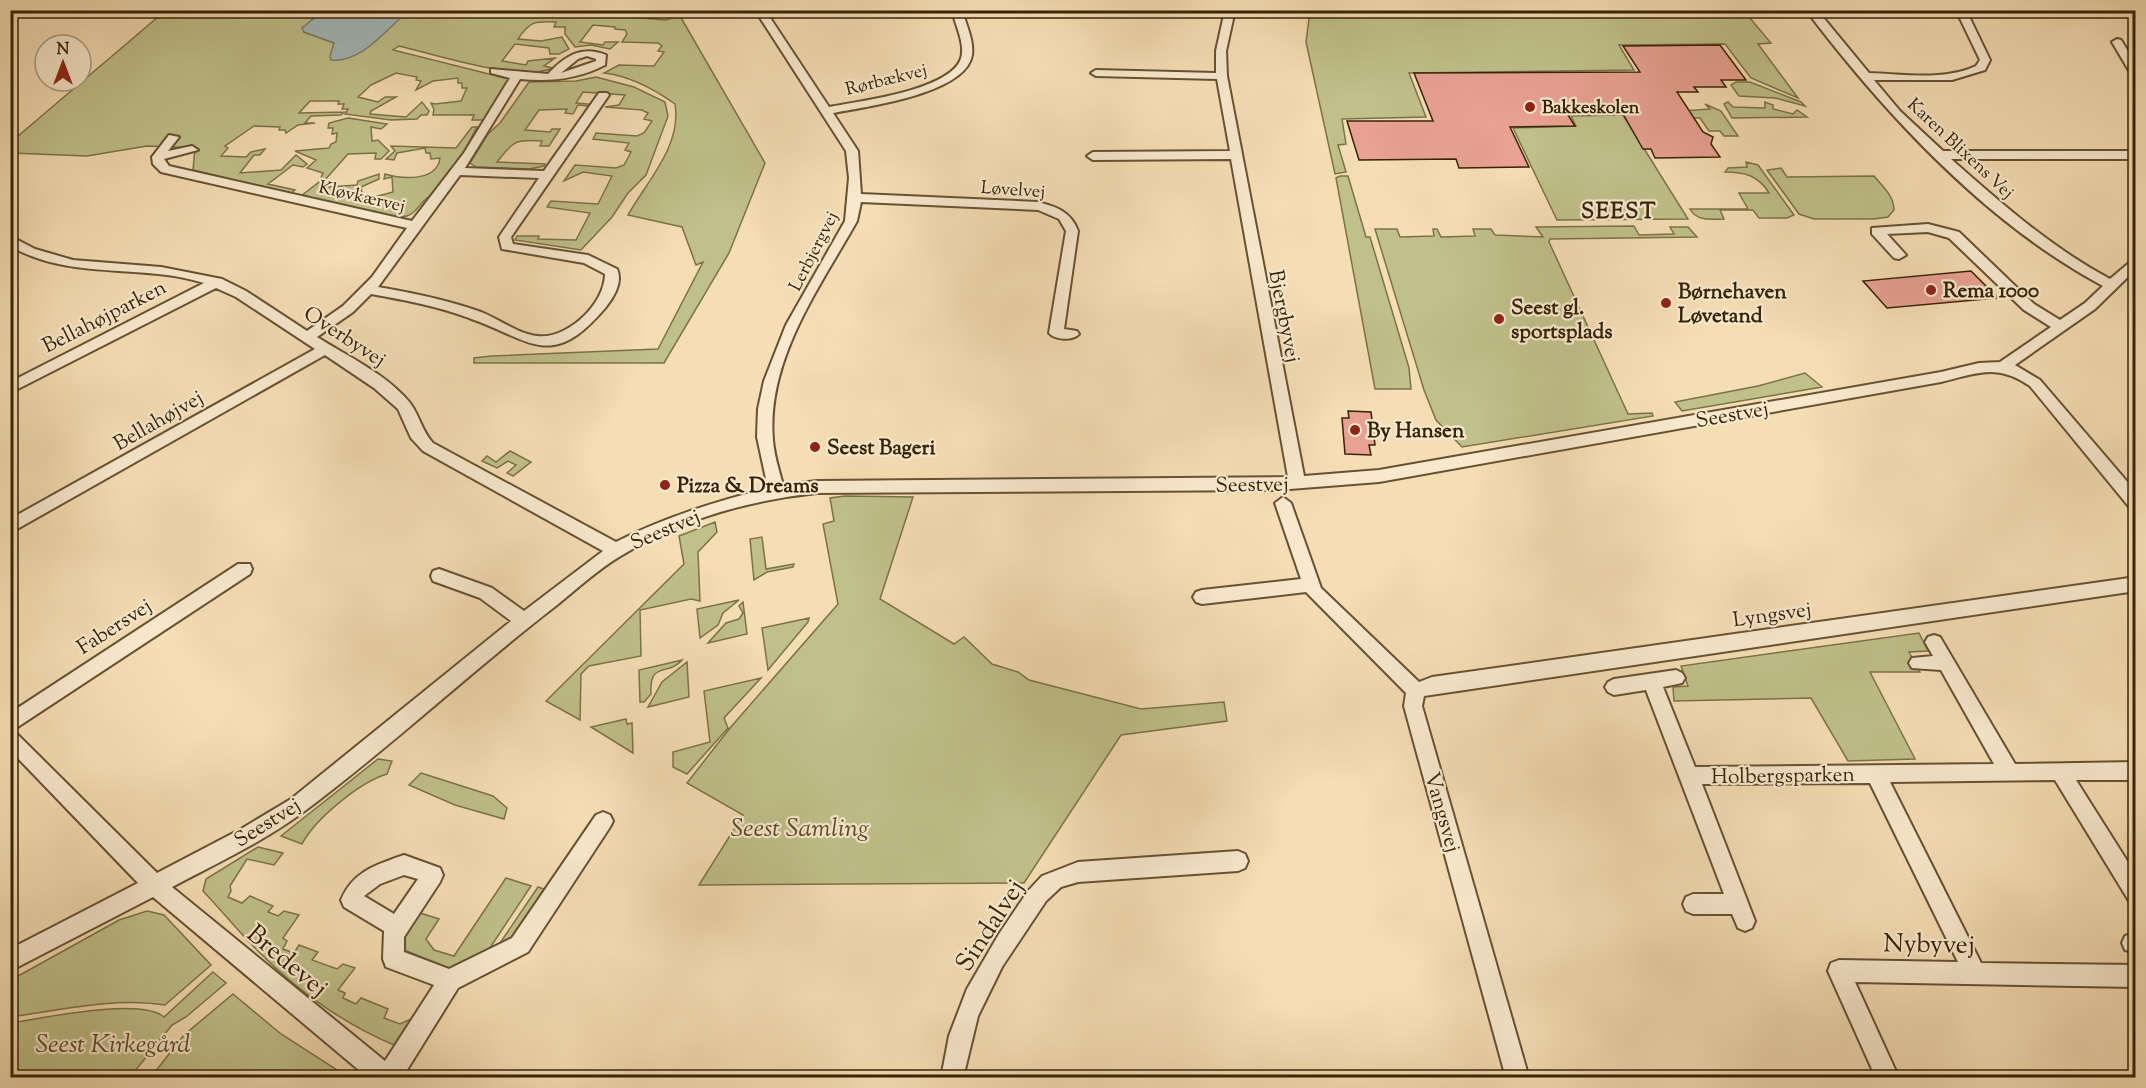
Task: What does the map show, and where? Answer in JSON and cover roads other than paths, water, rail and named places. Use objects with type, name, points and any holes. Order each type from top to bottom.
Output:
[{"type":"street","name":"Lerbjergvej","points":[[760,10],[852,151],[857,175],[857,198],[851,221],[784,344],[771,381],[765,438],[777,491]]},
{"type":"street","name":"Rørbækvej","points":[[827,111],[922,88],[951,76],[966,59],[967,50],[957,10]]},
{"type":"street","name":"Bjergbyvej","points":[[1223,10],[1230,11],[1221,51],[1222,76],[1297,483]]},
{"type":"street","name":"Karen Blixens Vej","points":[[1811,10],[1896,113],[1940,155],[2010,218],[2072,264],[2112,285]]},
{"type":"street","points":[[1864,76],[1959,77],[1983,69],[1985,60],[1961,10]]},
{"type":"street","points":[[2117,42],[2136,74]]},
{"type":"street","points":[[495,71],[516,77],[552,76]]},
{"type":"street","points":[[1096,73],[1222,76]]},
{"type":"street","points":[[415,226],[456,171],[516,77]]},
{"type":"street","points":[[368,289],[409,296],[470,314],[495,322],[512,334],[542,342],[563,338],[573,333],[607,297],[613,283],[612,272],[598,262],[517,250],[507,246],[505,237],[603,95]]},
{"type":"street","points":[[158,157],[161,149],[173,137]]},
{"type":"street","points":[[158,157],[192,150]]},
{"type":"street","points":[[1093,156],[1235,155]]},
{"type":"street","points":[[1940,155],[2136,156]]},
{"type":"street","name":"Kløvkærvej","points":[[158,157],[159,164],[165,169],[415,226],[368,289],[348,309],[308,337]]},
{"type":"street","points":[[456,171],[547,175]]},
{"type":"street","name":"Løvelvej","points":[[857,198],[1038,206],[1062,215],[1070,222],[1072,231],[1056,333],[1072,334]]},
{"type":"street","points":[[1899,255],[1877,231],[1928,228],[1954,235],[2029,307],[2060,326]]},
{"type":"street","name":"Overbyvej","points":[[10,240],[47,260],[184,274],[217,282],[241,294],[379,384],[404,406],[416,434],[428,447],[616,550]]},
{"type":"street","points":[[2004,366],[2090,306],[2136,261]]},
{"type":"street","name":"Bellahøjparken","points":[[10,388],[217,282]]},
{"type":"street","name":"Bellahøjvej","points":[[10,527],[325,349]]},
{"type":"street","name":"Seestvej","points":[[10,961],[248,836],[298,805],[524,621],[616,550],[656,529],[696,514],[777,491],[827,487],[1297,483],[1379,476],[1941,377],[1984,366],[2004,366]]},
{"type":"street","points":[[2004,366],[2017,370],[2035,383],[2136,504]]},
{"type":"street","points":[[1283,502],[1314,592],[1416,691]]},
{"type":"street","name":"Fabersvej","points":[[10,723],[244,569]]},
{"type":"street","points":[[440,576],[486,593],[524,621]]},
{"type":"street","name":"Lyngsvej","points":[[1416,691],[1444,683],[2136,584]]},
{"type":"street","points":[[1202,597],[1311,585]]},
{"type":"street","points":[[1934,642],[2009,772]]},
{"type":"street","points":[[1918,663],[1946,663]]},
{"type":"street","points":[[1614,687],[1676,678]]},
{"type":"street","name":"Holbergsparken","points":[[1652,682],[1742,912],[1693,904]]},
{"type":"street","name":"Vangsvej","points":[[1416,691],[1413,706],[1518,1077]]},
{"type":"street","points":[[10,737],[153,884]]},
{"type":"street","points":[[2060,771],[2136,894]]},
{"type":"street","name":"Holbergsparken","points":[[1690,776],[2136,771]]},
{"type":"street","name":"Holbergsparken","points":[[1876,774],[1974,972]]},
{"type":"street","points":[[397,927],[393,934],[394,959],[450,980],[520,945],[603,821]]},
{"type":"street","name":"Sindalvej","points":[[952,1077],[953,1061],[969,1008],[993,960],[1042,889],[1058,878],[1078,872],[1238,861]]},
{"type":"street","name":"Bredevej","points":[[153,884],[368,1063],[390,1077],[450,980]]},
{"type":"street","name":"Nybyvej","points":[[1888,1077],[1839,971],[2136,976]]},
{"type":"place","name":"Bakkeskolen","points":[[1530,107]]},
{"type":"place","name":"Rema 1000","points":[[1931,290]]},
{"type":"place","name":"Børnehaven Løvetand","points":[[1666,303]]},
{"type":"place","name":"Seest gl. sportsplads","points":[[1499,319]]},
{"type":"place","name":"By Hansen","points":[[1355,430]]},
{"type":"place","name":"Seest Bageri","points":[[815,447]]},
{"type":"place","name":"Pizza & Dreams","points":[[665,485]]},
{"type":"district","name":"SEEST","points":[[1619,210]]},
{"type":"park label","name":"Seest Samling","points":[[800,827]]},
{"type":"park label","name":"Seest Kirkegård","points":[[113,1043]]}]
